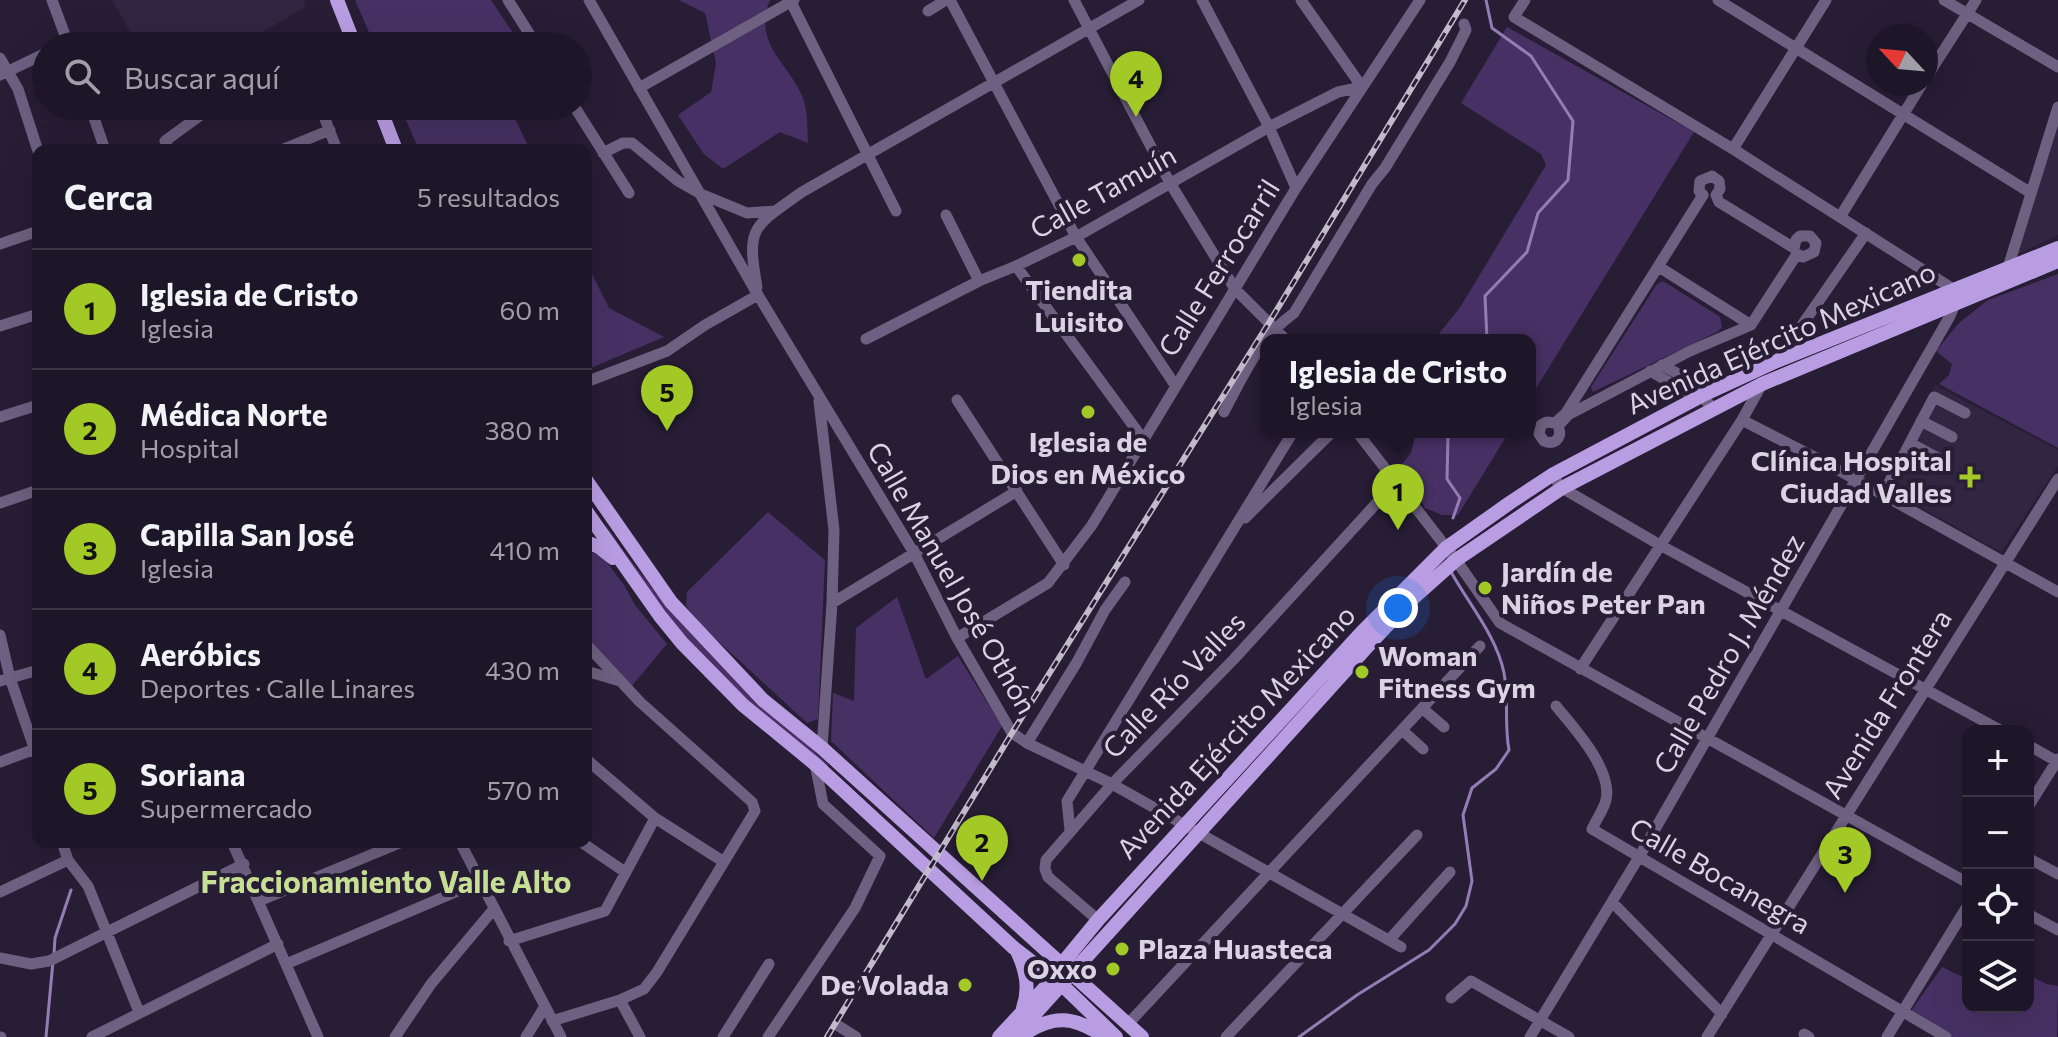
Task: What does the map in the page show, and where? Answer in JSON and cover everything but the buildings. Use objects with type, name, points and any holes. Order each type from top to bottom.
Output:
[{"type":"main road","points":[[337,0],[350,32]]},
{"type":"main road","points":[[384,120],[394,144]]},
{"type":"main road","name":"Avenida Ejército Mexicano","points":[[1061,976],[1191,829],[1402,610],[1451,554],[1552,475],[1700,394],[1777,361],[2006,275],[2058,248]]},
{"type":"main road","name":"Avenida Ejército Mexicano","points":[[2006,275],[2058,261]]},
{"type":"main road","name":"Avenida Ejército Mexicano","points":[[1451,554],[1562,488],[1713,408],[1954,296]]},
{"type":"main road","points":[[592,489],[671,602],[714,649],[763,700],[822,748],[1061,976],[1116,1037]]},
{"type":"main road","points":[[592,522],[682,643],[743,705],[815,764],[1014,948],[1061,976],[1142,1037]]},
{"type":"main road","points":[[592,544],[621,563]]},
{"type":"main road","name":"Avenida Ejército Mexicano","points":[[1061,976],[1098,920],[1191,829]]},
{"type":"main road","points":[[1014,948],[1025,970],[1028,992],[1016,1020]]},
{"type":"main road","points":[[999,1037],[1061,976]]},
{"type":"main road","points":[[1016,1037],[1061,976]]},
{"type":"main road","points":[[1016,1037],[1050,1021],[1070,1020],[1081,1021],[1105,1037]]},
{"type":"street","points":[[52,0],[62,32]]},
{"type":"street","points":[[508,0],[528,32]]},
{"type":"street","name":"Calle Manuel José Othón","points":[[589,0],[758,295],[914,553],[957,638],[1012,733],[1112,784],[1401,947]]},
{"type":"street","points":[[928,11],[948,0],[1076,237],[1175,385]]},
{"type":"street","points":[[1074,0],[1170,183],[1235,289],[1281,334]]},
{"type":"street","points":[[592,380],[667,351],[758,295],[750,250],[754,231],[776,211],[1139,0]]},
{"type":"street","points":[[1202,0],[1269,127],[1296,188]]},
{"type":"street","points":[[1301,0],[1362,87]]},
{"type":"street","name":"Calle Ferrocarril","points":[[957,638],[1048,583],[1064,565],[1092,525],[1296,188],[1420,0]]},
{"type":"street","points":[[1525,0],[1514,17],[1866,233],[1954,296]]},
{"type":"street","points":[[1718,0],[2031,193]]},
{"type":"street","points":[[1733,149],[1826,0]]},
{"type":"street","points":[[1944,0],[2058,67]]},
{"type":"street","points":[[1938,59],[1976,0]]},
{"type":"street","points":[[639,88],[793,1],[866,156],[896,211]]},
{"type":"street","points":[[1270,334],[1294,313],[1372,184],[1385,168],[1450,62],[1466,30],[1464,24]]},
{"type":"street","points":[[0,58],[3,72],[18,89],[36,144]]},
{"type":"street","points":[[3,72],[32,59]]},
{"type":"street","name":"Calle Tamuín","points":[[866,339],[979,281],[1076,237],[1269,127],[1338,92],[1362,87]]},
{"type":"street","points":[[1840,217],[1914,96]]},
{"type":"street","points":[[2006,275],[2058,107]]},
{"type":"street","points":[[95,120],[103,144]]},
{"type":"street","points":[[166,144],[165,141],[194,120]]},
{"type":"street","points":[[326,120],[335,144]]},
{"type":"street","points":[[583,120],[629,193]]},
{"type":"street","points":[[296,144],[330,130]]},
{"type":"street","points":[[603,153],[623,143],[632,143],[678,181],[701,194],[747,213],[776,211]]},
{"type":"street","points":[[1707,176],[1719,181],[1720,189],[1716,195],[1719,202],[1794,248],[1800,236],[1810,236],[1816,243],[1814,252],[1803,257],[1797,254],[1751,325],[1662,365],[1568,415],[1558,426],[1560,434],[1553,443],[1541,438],[1541,425],[1555,423],[1566,413],[1659,267],[1703,195],[1698,185],[1707,176]]},
{"type":"street","points":[[946,215],[979,281]]},
{"type":"street","points":[[0,244],[32,233]]},
{"type":"street","points":[[1580,669],[1777,361],[1866,233]]},
{"type":"street","points":[[1016,266],[1143,439]]},
{"type":"street","points":[[1659,267],[1751,325]]},
{"type":"street","name":"Calle Pedro J. Méndez","points":[[1530,1037],[1613,903],[1858,480],[1954,296]]},
{"type":"street","points":[[0,326],[32,316]]},
{"type":"street","points":[[1224,412],[1260,348]]},
{"type":"street","points":[[1662,365],[1695,383],[1713,408]]},
{"type":"street","points":[[1650,371],[1685,391],[1700,394]]},
{"type":"street","points":[[818,396],[834,530],[822,748]]},
{"type":"street","points":[[1883,494],[1934,397],[1965,413]]},
{"type":"street","points":[[957,400],[1064,565]]},
{"type":"street","points":[[0,417],[32,407]]},
{"type":"street","points":[[1742,420],[2056,587]]},
{"type":"street","points":[[1921,421],[1952,437]]},
{"type":"street","points":[[1070,830],[1067,801],[1289,438]]},
{"type":"street","points":[[1230,533],[1326,438]]},
{"type":"street","points":[[1361,438],[1500,623],[1962,880]]},
{"type":"street","points":[[1910,443],[1938,458]]},
{"type":"street","points":[[1552,475],[1562,488],[1660,545],[1991,725]]},
{"type":"street","name":"Avenida Frontera","points":[[1707,1037],[2058,479]]},
{"type":"street","name":"Calle Río Valles","points":[[1098,920],[1048,877],[1046,860],[1112,784],[1234,659],[1395,483]]},
{"type":"street","points":[[832,603],[1017,491]]},
{"type":"street","points":[[0,503],[32,492]]},
{"type":"street","points":[[592,513],[604,507]]},
{"type":"street","points":[[1027,743],[1105,610],[1125,582]]},
{"type":"street","points":[[0,635],[5,680],[32,742]]},
{"type":"street","points":[[1128,1024],[1480,646]]},
{"type":"street","points":[[552,1021],[620,1000],[644,989],[755,811],[752,802],[694,753],[592,651]]},
{"type":"street","points":[[5,680],[32,672]]},
{"type":"street","points":[[592,673],[621,682]]},
{"type":"street","name":"Calle Bocanegra","points":[[1556,706],[1590,748],[1605,782],[1606,800],[1592,829],[1946,1037]]},
{"type":"street","points":[[1422,708],[1444,727]]},
{"type":"street","points":[[1402,730],[1423,749]]},
{"type":"street","points":[[2034,748],[2057,761],[2034,797]]},
{"type":"street","points":[[0,762],[32,755]]},
{"type":"street","points":[[592,764],[655,818],[724,862]]},
{"type":"street","points":[[768,1037],[855,908],[880,856],[823,804],[815,764]]},
{"type":"street","points":[[509,941],[605,911],[655,818]]},
{"type":"street","points":[[1226,1037],[1417,835]]},
{"type":"street","points":[[64,848],[68,860],[88,886],[139,1012]]},
{"type":"street","points":[[235,848],[314,1036]]},
{"type":"street","points":[[259,901],[387,848]]},
{"type":"street","points":[[463,848],[561,1037]]},
{"type":"street","points":[[590,848],[625,872]]},
{"type":"street","points":[[0,892],[68,860]]},
{"type":"street","points":[[2034,861],[2058,874]]},
{"type":"street","points":[[0,972],[2,959],[31,964],[49,961],[244,864]]},
{"type":"street","points":[[1390,939],[1450,872]]},
{"type":"street","points":[[286,964],[479,882]]},
{"type":"street","points":[[1613,903],[1722,1014]]},
{"type":"street","points":[[395,1037],[431,984],[493,910]]},
{"type":"street","points":[[1887,1037],[1962,915]]},
{"type":"street","points":[[2034,917],[2058,930]]},
{"type":"street","points":[[92,1037],[278,944]]},
{"type":"street","points":[[723,1037],[769,964]]},
{"type":"street","points":[[1451,998],[1471,981],[1569,1037]]},
{"type":"street","points":[[620,1000],[640,1037]]},
{"type":"street","points":[[526,1037],[544,1008]]},
{"type":"street","points":[[837,1025],[856,1037]]},
{"type":"shaded area","points":[[112,0],[304,0],[306,7],[262,32],[130,32]]},
{"type":"shaded area","points":[[355,0],[491,0],[513,32],[369,32]]},
{"type":"shaded area","points":[[679,0],[770,0],[766,15],[769,41],[803,98],[808,143],[780,132],[723,169],[703,153],[678,115],[711,92],[716,63],[705,13]]},
{"type":"shaded area","points":[[1507,27],[1694,132],[1536,388],[1536,334],[1439,334],[1461,306],[1546,165],[1541,154],[1461,103]]},
{"type":"shaded area","points":[[406,120],[516,120],[527,144],[416,144]]},
{"type":"shaded area","points":[[2058,127],[2058,235],[2014,256]]},
{"type":"shaded area","points":[[592,274],[609,308],[664,337],[592,367]]},
{"type":"shaded area","points":[[2058,274],[2058,448],[1939,384],[1949,375],[1952,364],[1936,351],[1959,323],[1988,300]]},
{"type":"shaded area","points":[[1663,281],[1720,317],[1722,327],[1593,392],[1591,387],[1657,284]]},
{"type":"shaded area","name":"Clínica Hospital Ciudad Valles","points":[[1935,385],[2058,450],[2058,466],[2001,552],[1883,487]]},
{"type":"shaded area","points":[[1415,438],[1505,438],[1458,515],[1442,515],[1425,508],[1417,493],[1400,484],[1397,470],[1411,453]]},
{"type":"shaded area","points":[[768,512],[825,560],[818,719],[807,723],[692,617],[686,605],[687,592]]},
{"type":"shaded area","points":[[604,522],[628,557],[680,620],[737,679],[828,764],[828,771],[749,701],[674,626],[631,570]]},
{"type":"shaded area","points":[[592,552],[603,557],[635,605],[667,644],[631,687],[592,651]]},
{"type":"shaded area","points":[[897,597],[926,679],[958,656],[1002,726],[934,838],[831,741],[833,693],[854,701],[856,628]]},
{"type":"shaded area","points":[[1942,967],[1962,977],[1962,1013],[2034,1013],[2034,978],[2058,986],[2057,1037],[1953,1037],[1911,1011]]},
{"type":"waterway","points":[[1486,0],[1492,28],[1531,56],[1573,121],[1568,180],[1538,213],[1527,252],[1485,296],[1487,334]]},
{"type":"waterway","points":[[1448,438],[1447,479],[1460,498],[1453,518]]},
{"type":"waterway","points":[[1299,1037],[1357,995],[1429,950],[1455,924],[1466,906],[1472,881],[1463,815],[1472,788],[1496,769],[1509,750],[1505,683],[1500,660],[1489,634],[1451,572]]},
{"type":"waterway","points":[[54,954],[55,938],[71,890]]},
{"type":"waterway","points":[[46,1037],[53,961]]},
{"type":"railway","points":[[1262,334],[1465,0]]},
{"type":"railway","points":[[827,1037],[1012,733],[1260,337]]},
{"type":"place","name":"Aeróbics","points":[[1136,117]]},
{"type":"place","name":"Tiendita Luisito","points":[[1079,260]]},
{"type":"place","name":"Iglesia de Dios en México","points":[[1088,412]]},
{"type":"place","name":"Soriana","points":[[667,431]]},
{"type":"place","name":"Clínica Hospital Ciudad Valles","points":[[1970,477]]},
{"type":"place","name":"Iglesia de Cristo","points":[[1398,530]]},
{"type":"place","name":"Jardín de Niños Peter Pan","points":[[1485,588]]},
{"type":"place","name":"Woman Fitness Gym","points":[[1362,672]]},
{"type":"place","name":"Médica Norte","points":[[982,881]]},
{"type":"place","name":"Capilla San José","points":[[1845,893]]},
{"type":"place","name":"Plaza Huasteca","points":[[1122,949]]},
{"type":"place","name":"Oxxo","points":[[1113,969]]},
{"type":"place","name":"De Volada","points":[[965,985]]},
{"type":"district","name":"Fraccionamiento Valle Alto","points":[[386,883]]}]
